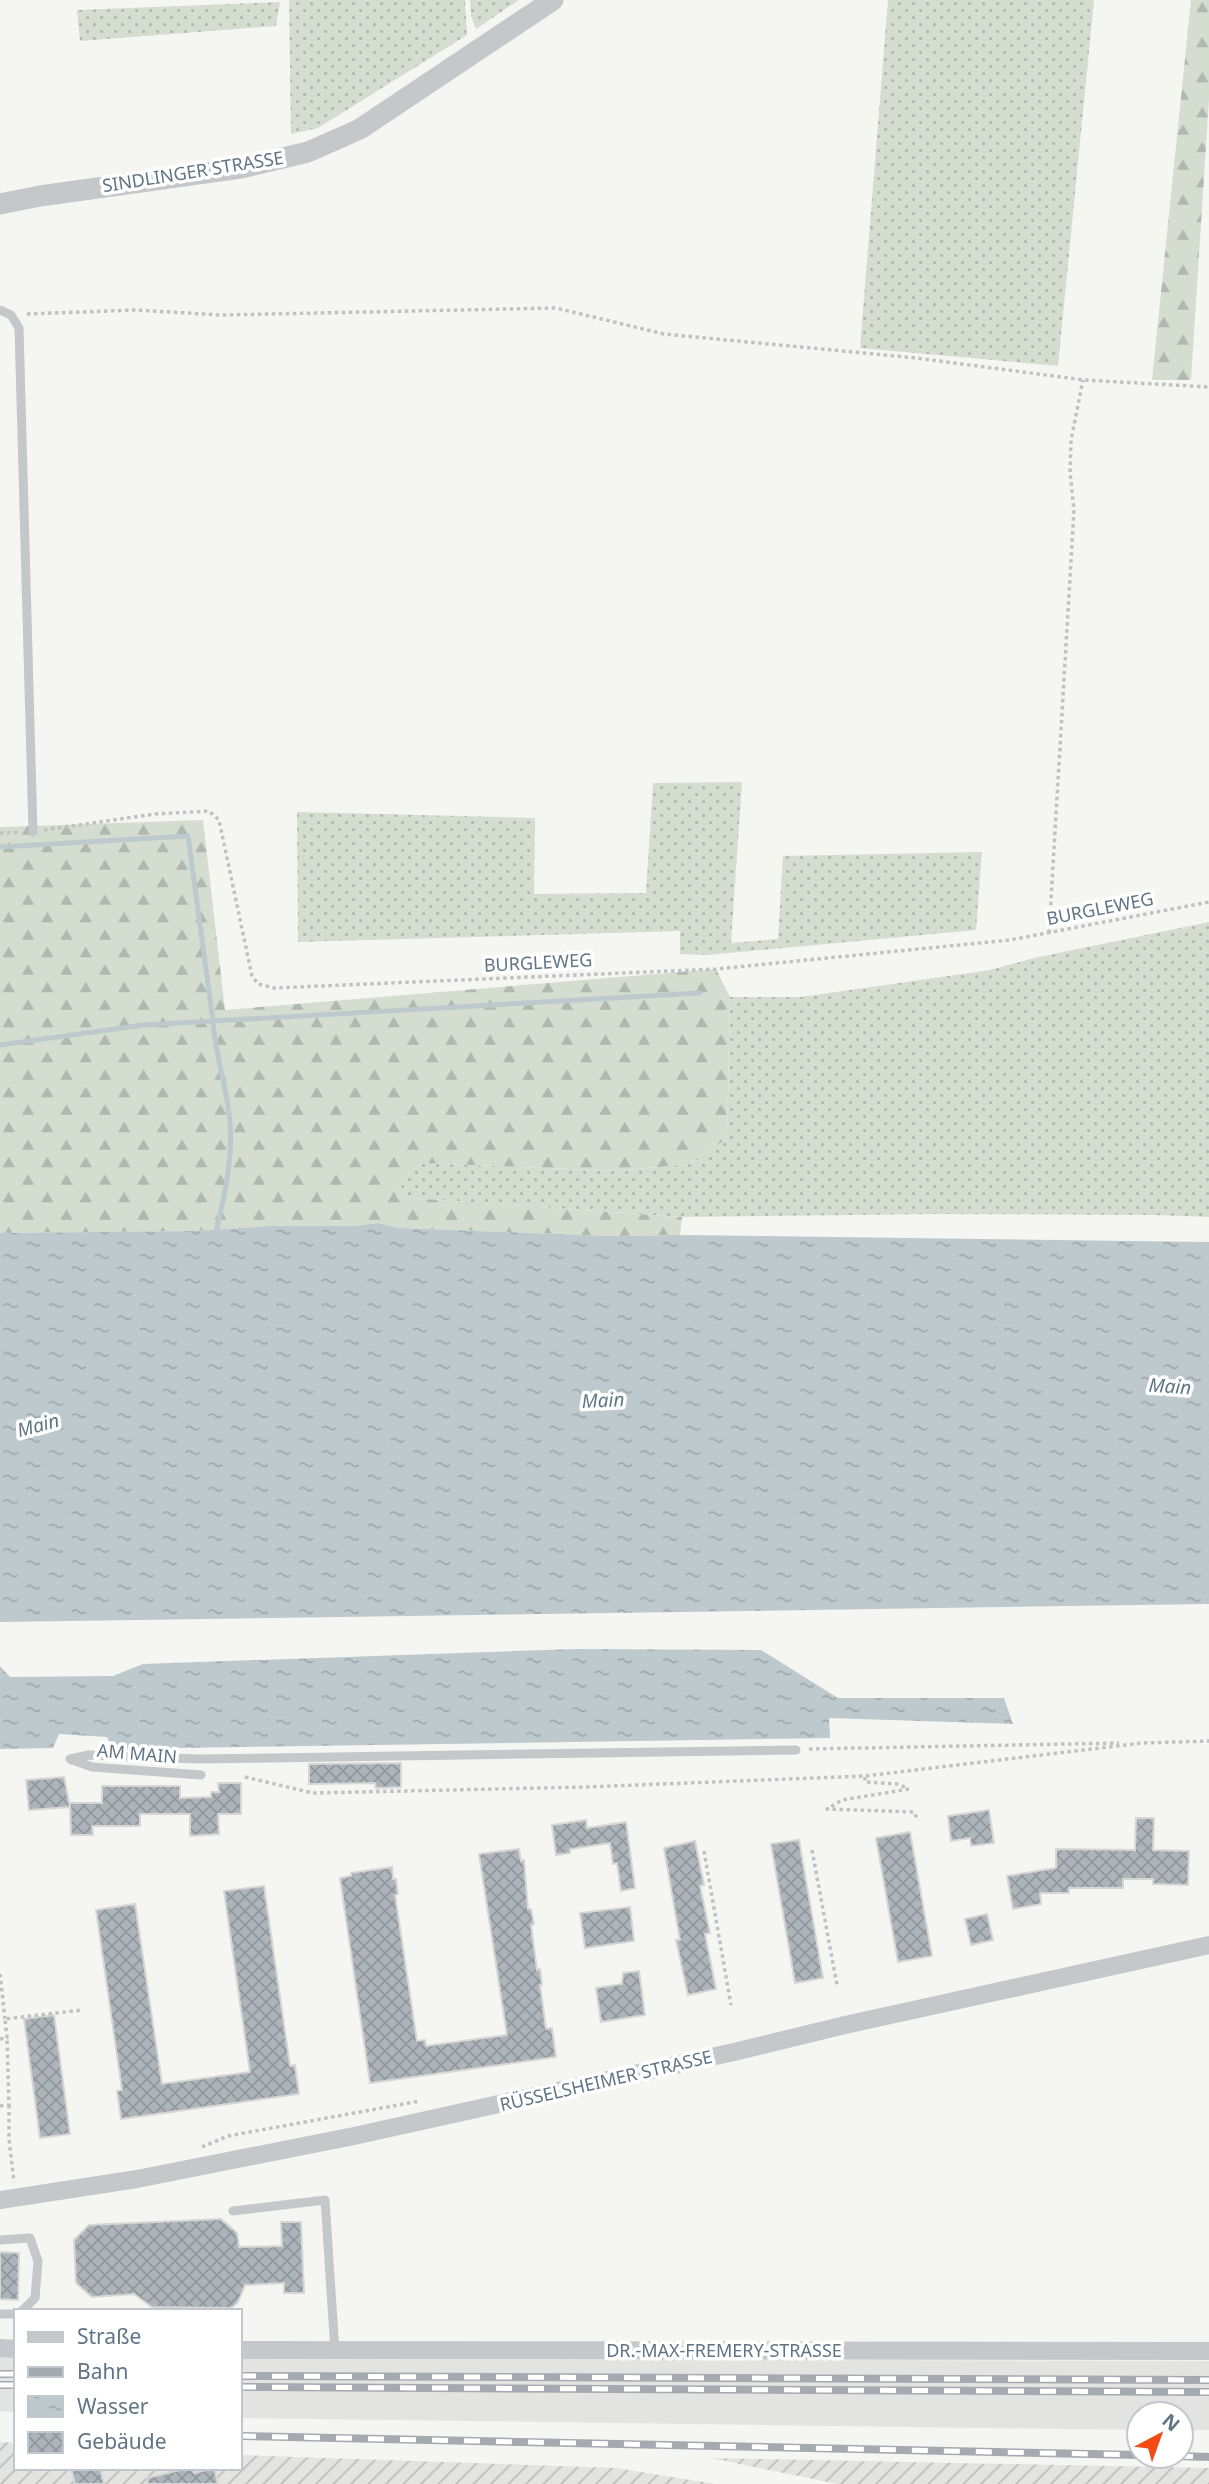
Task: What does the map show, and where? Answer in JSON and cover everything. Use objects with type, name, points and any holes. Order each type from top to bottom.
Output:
[{"type":"street","name":"SINDLINGER STRASSE","points":[[0,204],[241,168],[308,152],[360,129],[553,0]]},
{"type":"street","name":"RÜSSELSHEIMER STRASSE","points":[[9,2199],[150,2177],[367,2133],[1209,1945]]},
{"type":"street","name":"DR.-MAX-FREMERY-STRASSE","points":[[242,2350],[1209,2351]]},
{"type":"lane","points":[[0,310],[11,315],[19,328],[33,832]]},
{"type":"lane","name":"AM MAIN","points":[[201,1775],[92,1767],[70,1759],[89,1755],[198,1759],[796,1750]]},
{"type":"lane","points":[[233,2211],[325,2200],[335,2351]]},
{"type":"lane","points":[[0,2240],[30,2238],[38,2261],[34,2298],[24,2309]]},
{"type":"path","points":[[11,315],[135,310],[221,315],[556,308],[664,334],[916,358],[1084,380],[1209,387]]},
{"type":"path","points":[[1049,933],[1074,510],[1070,472],[1071,440],[1084,380]]},
{"type":"path","name":"BURGLEWEG","points":[[0,833],[33,832],[155,814],[209,811],[219,820],[252,976],[258,984],[274,988],[716,969],[1010,940],[1209,902]]},
{"type":"path","points":[[796,1750],[1209,1741]]},
{"type":"path","points":[[245,1777],[313,1793],[585,1787],[865,1776],[1142,1743]]},
{"type":"path","points":[[865,1776],[865,1782],[897,1784],[909,1789],[842,1800],[827,1809],[914,1812],[918,1821]]},
{"type":"path","points":[[812,1850],[837,1985]]},
{"type":"path","points":[[704,1852],[731,2005]]},
{"type":"path","points":[[0,1974],[7,2038],[9,2199]]},
{"type":"path","points":[[5,2019],[82,2010]]},
{"type":"path","points":[[0,2039],[7,2038]]},
{"type":"path","points":[[0,2106],[9,2105]]},
{"type":"shaded area","points":[[0,2356],[14,2357],[14,2412],[0,2411]]},
{"type":"shaded area","points":[[242,2359],[1209,2361],[1209,2430],[1195,2430],[1195,2400],[1125,2400],[1125,2430],[242,2418]]},
{"type":"shaded area","points":[[0,2442],[14,2443],[14,2470],[242,2470],[242,2455],[616,2468],[716,2484],[0,2484]]},
{"type":"shaded area","points":[[711,2458],[1125,2466],[1125,2470],[1209,2468],[1209,2484],[837,2484]]},
{"type":"green space","points":[[289,0],[465,0],[467,35],[318,128],[291,134]]},
{"type":"green space","points":[[470,0],[519,0],[476,29],[471,16]]},
{"type":"green space","points":[[888,0],[1094,0],[1058,366],[860,348]]},
{"type":"green space","points":[[1191,0],[1209,0],[1209,99],[1191,380],[1152,380]]},
{"type":"green space","points":[[280,2],[276,26],[80,41],[77,10]]},
{"type":"green space","points":[[742,782],[731,943],[778,939],[783,856],[982,852],[976,930],[707,955],[680,954],[680,931],[298,942],[297,812],[535,818],[534,894],[646,893],[653,783]]},
{"type":"green space","points":[[203,820],[225,1010],[716,969],[730,997],[727,1139],[689,1164],[618,1171],[421,1163],[403,1179],[398,1197],[682,1217],[680,1235],[611,1236],[400,1228],[378,1223],[195,1231],[0,1233],[0,827]]},
{"type":"green space","points":[[1209,922],[1209,1217],[938,1214],[682,1217],[398,1197],[403,1179],[421,1163],[618,1171],[689,1164],[727,1139],[730,997],[801,997],[990,970],[1034,958]]},
{"type":"water","name":"Main","points":[[378,1223],[400,1228],[611,1236],[1209,1242],[1209,1604],[0,1622],[0,1233],[195,1231]]},
{"type":"water","points":[[576,1649],[761,1650],[838,1698],[1004,1698],[1013,1724],[829,1718],[830,1738],[113,1749],[107,1737],[59,1734],[53,1748],[0,1749],[0,1666],[10,1677],[113,1676],[143,1664]]},
{"type":"building","points":[[401,1763],[401,1787],[376,1788],[375,1783],[309,1784],[309,1764]]},
{"type":"building","points":[[64,1777],[70,1807],[29,1810],[26,1780]]},
{"type":"building","points":[[218,1783],[241,1783],[241,1814],[218,1814],[219,1834],[190,1836],[190,1814],[140,1814],[140,1826],[92,1826],[93,1835],[71,1835],[70,1803],[102,1803],[102,1786],[180,1786],[180,1798],[211,1797],[211,1792],[219,1792]]},
{"type":"building","points":[[989,1810],[994,1843],[971,1846],[970,1838],[951,1841],[948,1816]]},
{"type":"building","points":[[1136,1818],[1154,1818],[1153,1850],[1189,1851],[1188,1885],[1153,1884],[1153,1879],[1123,1879],[1123,1888],[1069,1888],[1069,1893],[1040,1893],[1041,1904],[1013,1909],[1007,1876],[1056,1868],[1056,1849],[1135,1850]]},
{"type":"building","points":[[586,1820],[587,1828],[626,1822],[635,1888],[621,1891],[617,1863],[613,1864],[610,1843],[570,1849],[570,1853],[556,1855],[552,1825]]},
{"type":"building","points":[[910,1832],[932,1956],[898,1962],[876,1838]]},
{"type":"building","points":[[799,1840],[823,1978],[795,1983],[771,1844]]},
{"type":"building","points":[[695,1841],[704,1885],[700,1886],[710,1933],[705,1934],[716,1989],[688,1995],[676,1940],[680,1940],[664,1848]]},
{"type":"building","points":[[519,1849],[521,1861],[524,1860],[528,1909],[531,1909],[534,1924],[531,1925],[537,1970],[540,1969],[546,2029],[552,2028],[556,2057],[370,2083],[340,1878],[351,1876],[351,1873],[392,1867],[393,1879],[396,1879],[398,1894],[395,1895],[417,2041],[425,2040],[426,2046],[507,2035],[479,1854]]},
{"type":"building","points":[[264,1886],[290,2066],[295,2065],[299,2094],[121,2119],[117,2091],[122,2090],[96,1910],[135,1904],[162,2084],[250,2072],[224,1891]]},
{"type":"building","points":[[630,1907],[634,1941],[585,1948],[580,1913]]},
{"type":"building","points":[[987,1914],[993,1940],[971,1945],[965,1919]]},
{"type":"building","points":[[639,1971],[645,2015],[601,2022],[596,1988],[622,1984],[623,1973]]},
{"type":"building","points":[[54,2015],[70,2134],[40,2138],[24,2019]]},
{"type":"building","points":[[221,2219],[237,2233],[239,2247],[282,2246],[281,2222],[301,2222],[304,2293],[284,2293],[284,2283],[245,2285],[238,2302],[231,2308],[152,2307],[134,2294],[92,2297],[76,2283],[74,2240],[89,2225]]},
{"type":"building","points":[[0,2252],[19,2253],[18,2300],[0,2299]]},
{"type":"building","points":[[72,2470],[100,2470],[104,2484],[75,2484]]},
{"type":"building","points":[[180,2470],[193,2470],[194,2473],[214,2470],[218,2484],[148,2484],[147,2478]]},
{"type":"waterway","points":[[0,847],[188,836],[213,1021],[143,1025],[0,1045]]},
{"type":"waterway","points":[[215,1237],[228,1175],[231,1144],[227,1101],[213,1021],[700,993]]},
{"type":"railway","points":[[0,2374],[14,2374]]},
{"type":"railway","points":[[242,2376],[1209,2380]]},
{"type":"railway","points":[[0,2385],[14,2385]]},
{"type":"railway","points":[[242,2387],[1209,2392]]},
{"type":"railway","points":[[242,2436],[1125,2455]]},
{"type":"railway","points":[[1195,2457],[1209,2457]]}]
